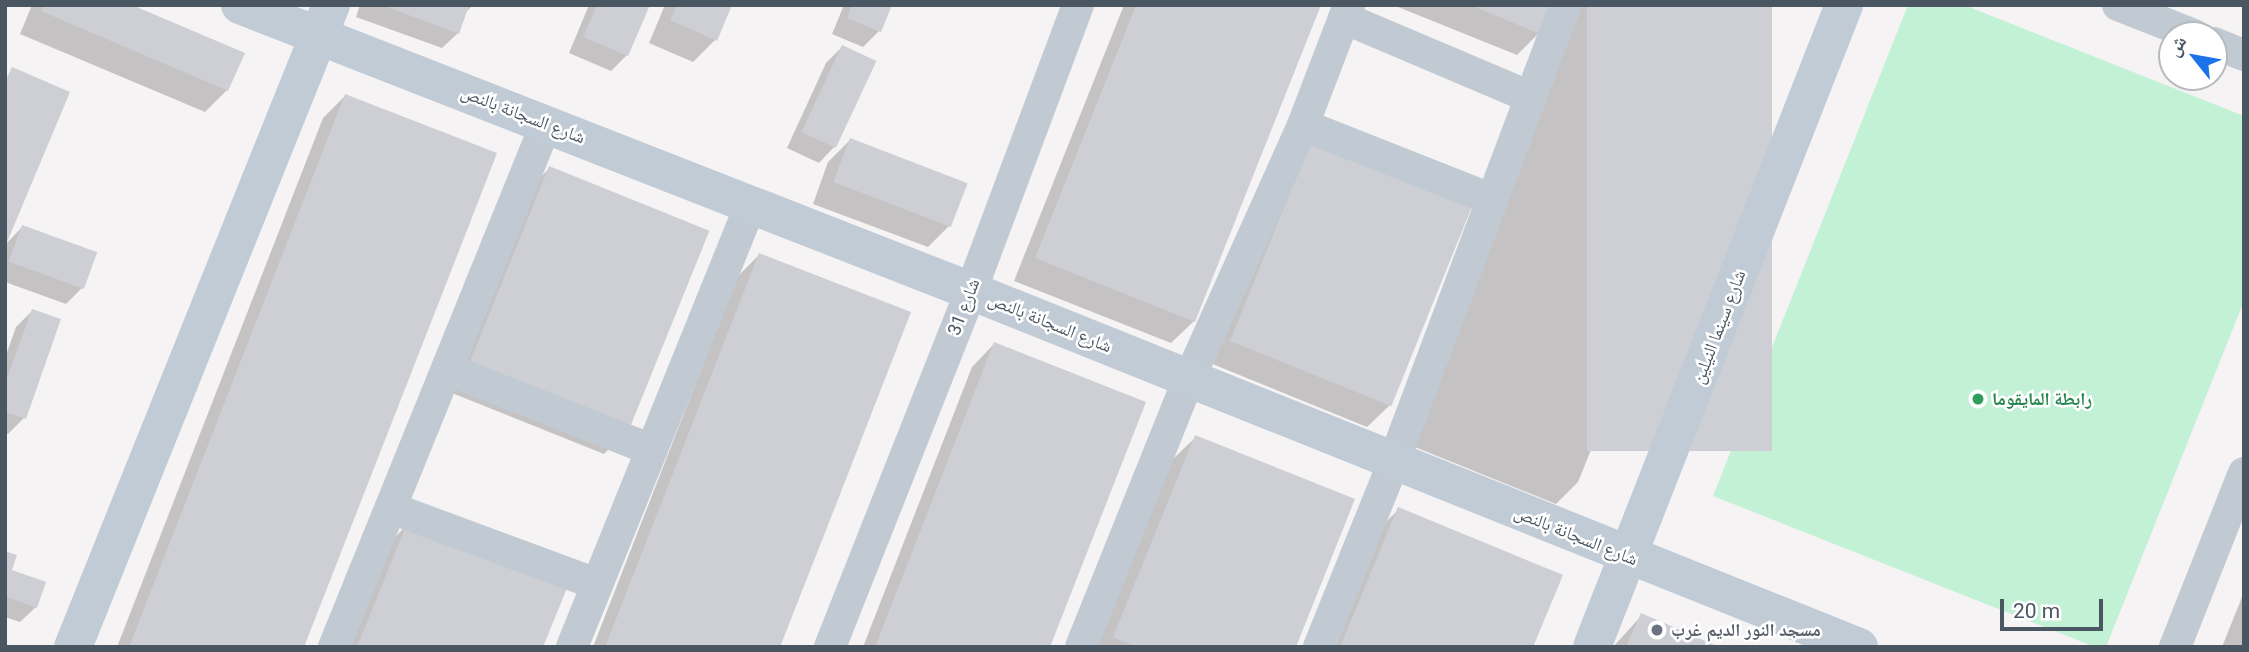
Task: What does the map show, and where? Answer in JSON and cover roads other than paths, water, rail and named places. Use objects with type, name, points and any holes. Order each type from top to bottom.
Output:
[{"type":"street","name":"شارع السجانة بالنص","points":[[240,5],[325,21],[546,124],[971,291],[1630,558],[1859,647]]},
{"type":"street","name":"شارع 31","points":[[830,647],[971,291],[1078,5]]},
{"type":"street","points":[[1319,647],[1394,461],[1565,5]]},
{"type":"street","name":"شارع سينما النيلين","points":[[1592,647],[1630,558],[1844,5]]},
{"type":"street","points":[[2118,5],[2159,21]]},
{"type":"street","points":[[1085,645],[1188,379],[1303,125],[1347,12],[1530,97]]},
{"type":"street","points":[[73,647],[325,21]]},
{"type":"street","points":[[334,647],[546,124]]},
{"type":"street","points":[[1303,125],[1491,199]]},
{"type":"street","points":[[572,647],[751,205]]},
{"type":"street","points":[[447,369],[652,450]]},
{"type":"street","points":[[2175,647],[2244,473]]},
{"type":"street","points":[[391,508],[597,584]]},
{"type":"place","name":"رابطة المايقوما","points":[[1978,399]]},
{"type":"place","name":"مسجد النور الديم غرب","points":[[1657,630]]}]
